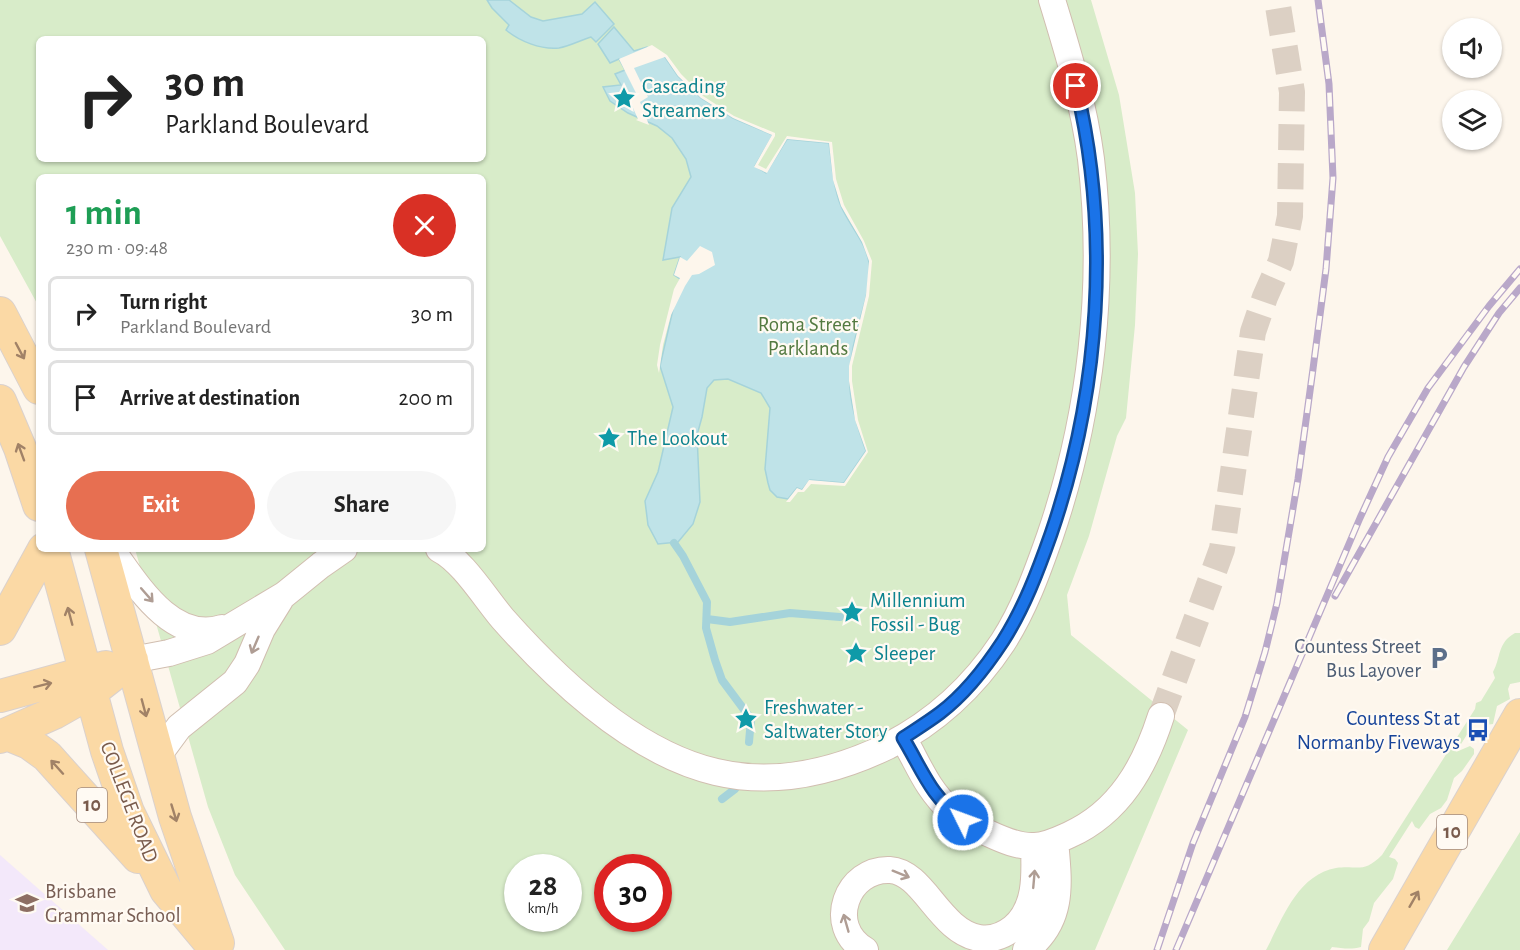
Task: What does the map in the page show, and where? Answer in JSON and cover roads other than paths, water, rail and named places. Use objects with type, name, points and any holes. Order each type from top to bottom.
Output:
[{"type":"main road","points":[[0,313],[36,382]]},
{"type":"main road","points":[[0,401],[20,448],[36,496]]},
{"type":"main road","points":[[0,629],[42,552]]},
{"type":"main road","name":"COLLEGE ROAD","points":[[52,552],[108,751],[128,812],[166,890],[218,950]]},
{"type":"main road","name":"COLLEGE ROAD","points":[[103,552],[157,757],[218,950]]},
{"type":"main road","name":"10","points":[[3,736],[54,713],[88,682],[132,660]]},
{"type":"main road","name":"10","points":[[0,696],[88,682]]},
{"type":"main road","name":"10","points":[[1385,950],[1520,715]]},
{"type":"main road","name":"10","points":[[3,736],[29,743],[47,756],[166,890]]},
{"type":"street","points":[[445,552],[462,568],[518,635],[565,682],[634,736],[688,764],[716,772],[750,778],[778,778],[838,766],[863,758],[903,738],[940,713],[960,695],[1003,642],[1023,606],[1037,573],[1059,508],[1078,436],[1093,344],[1096,224],[1091,157],[1068,50],[1052,0]]},
{"type":"street","points":[[113,552],[156,606],[174,621],[190,628],[204,630],[237,623]]},
{"type":"street","points":[[132,660],[169,653],[207,641],[284,595],[340,552]]},
{"type":"street","points":[[157,757],[179,727],[235,682],[247,664],[262,629],[284,595]]},
{"type":"street","points":[[903,738],[921,775],[952,812],[975,828],[1005,841],[1045,844],[1081,829],[1106,812],[1125,792],[1141,768],[1153,742],[1161,716]]},
{"type":"street","points":[[865,950],[847,931],[843,921],[843,908],[850,891],[868,875],[889,870],[910,877],[955,927],[966,934],[989,939],[1010,930],[1024,915],[1032,894],[1035,863],[1045,844]]},
{"type":"street","points":[[1026,950],[1047,929],[1055,908],[1058,888],[1045,844]]},
{"type":"water","points":[[487,0],[509,0],[531,17],[543,21],[582,14],[595,2],[614,24],[596,42],[591,37],[559,48],[545,48],[517,38],[506,30],[509,25]]},
{"type":"water","points":[[614,27],[634,51],[647,47],[665,57],[678,76],[701,98],[733,118],[773,135],[755,166],[766,173],[787,139],[829,143],[838,198],[861,241],[869,263],[868,290],[850,366],[850,394],[866,451],[844,483],[810,480],[802,490],[797,488],[788,499],[777,497],[770,490],[765,469],[770,408],[761,393],[728,379],[714,380],[707,388],[697,435],[700,502],[693,524],[678,542],[658,544],[648,525],[645,501],[658,472],[673,407],[660,366],[680,279],[674,275],[680,257],[663,260],[672,208],[691,177],[686,159],[672,138],[657,126],[628,113],[610,101],[603,87],[621,85],[615,74],[625,70],[619,59],[610,63],[598,44]]},
{"type":"waterway","points":[[674,543],[707,602],[706,628],[715,660],[722,680],[751,719],[749,742]]},
{"type":"waterway","points":[[707,619],[730,622],[790,613],[840,617]]},
{"type":"waterway","points":[[722,799],[735,789]]},
{"type":"tunnel","points":[[1161,716],[1222,549],[1253,332],[1281,261],[1290,216],[1292,92],[1277,0]]},
{"type":"railway","points":[[1157,950],[1193,843],[1245,717],[1277,603],[1298,479],[1313,369],[1326,269],[1333,178],[1329,84],[1318,0]]},
{"type":"railway","points":[[1176,950],[1388,457],[1428,388],[1489,306],[1520,269]]},
{"type":"railway","points":[[1335,596],[1464,367],[1499,313],[1520,288]]},
{"type":"place","name":"Cascading Streamers","points":[[624,98]]},
{"type":"place","name":"The Lookout","points":[[609,438]]},
{"type":"place","name":"Millennium Fossil - Bug","points":[[852,612]]},
{"type":"place","name":"Sleeper","points":[[856,653]]},
{"type":"place","name":"Countess Street Bus Layover","points":[[1439,658]]},
{"type":"place","name":"Freshwater - Saltwater Story","points":[[746,719]]},
{"type":"place","name":"Countess St at Normanby Fiveways","points":[[1478,730]]},
{"type":"place","name":"Brisbane Grammar School","points":[[27,903]]},
{"type":"park label","name":"Roma Street Parklands","points":[[808,336]]}]
